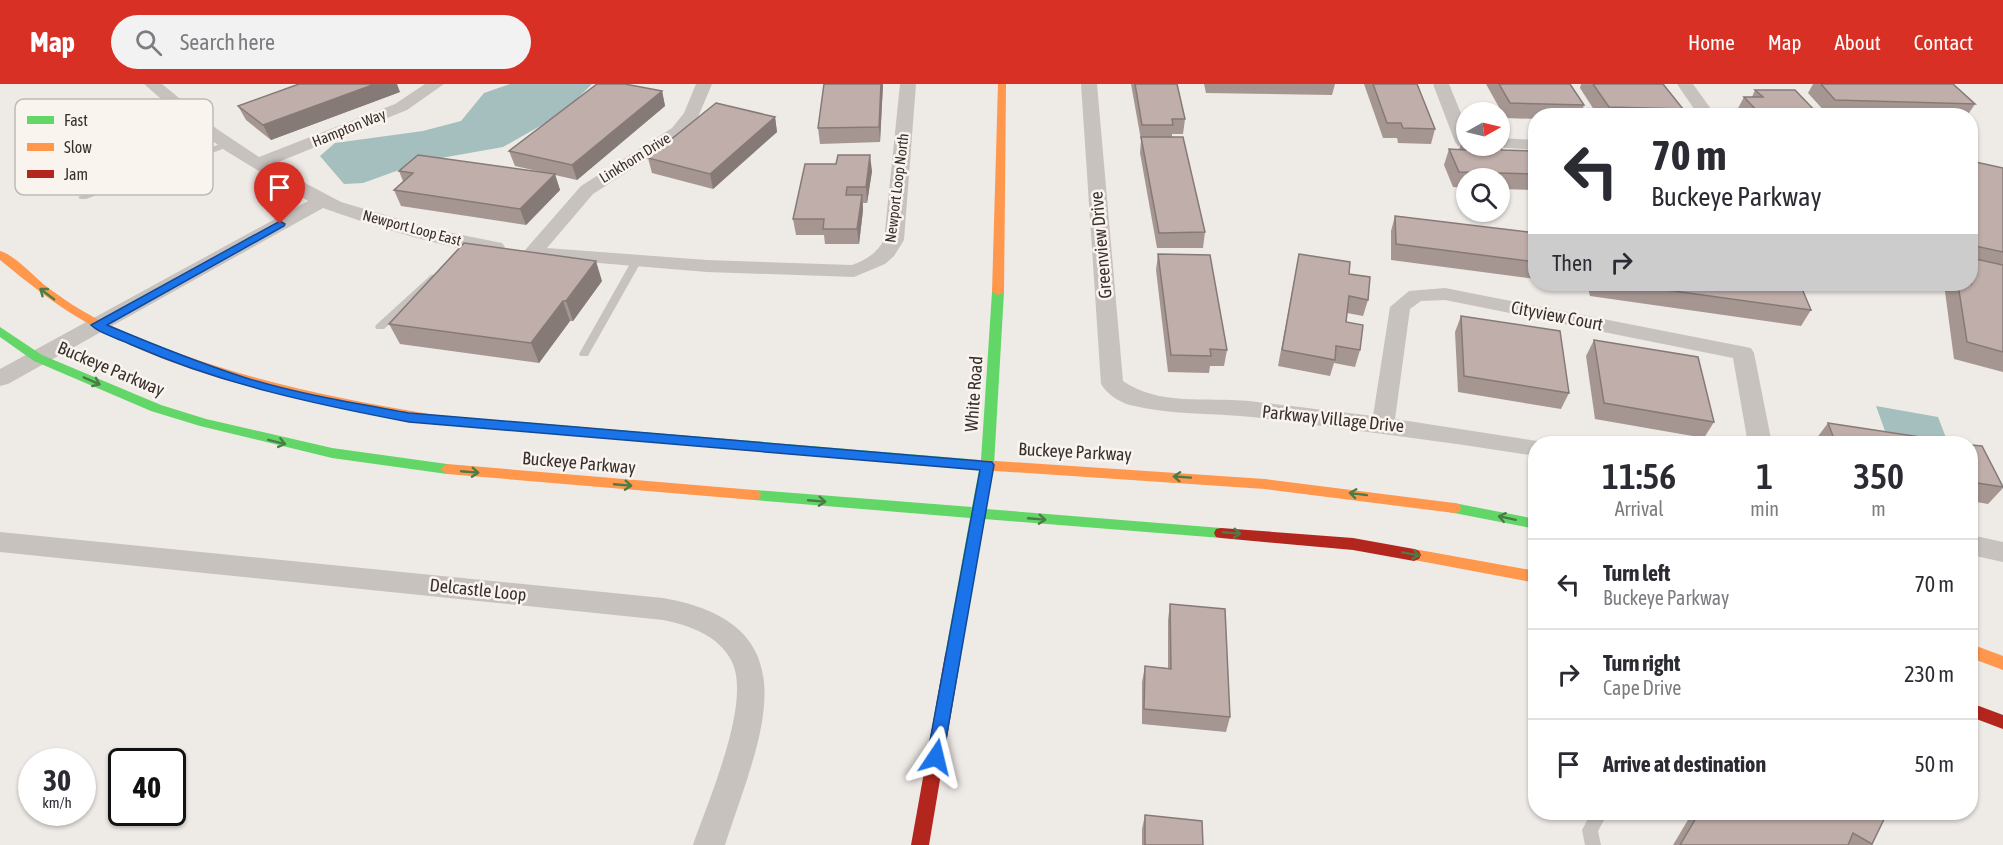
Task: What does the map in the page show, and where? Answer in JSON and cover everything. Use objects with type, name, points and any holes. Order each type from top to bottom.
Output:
[{"type":"street","name":"Newport Loop East","points":[[152,84],[169,99]]},
{"type":"street","name":"Hampton Way","points":[[258,164],[401,107],[436,84]]},
{"type":"street","name":"Linkhorn Drive","points":[[533,253],[587,190],[617,167],[668,139],[685,124],[694,110],[704,84]]},
{"type":"street","name":"Newport Loop North","points":[[854,272],[877,261],[890,250],[894,240],[908,84]]},
{"type":"street","name":"White Road","points":[[920,845],[987,465],[998,308],[1002,84]]},
{"type":"street","name":"Greenview Drive","points":[[1089,84],[1112,384],[1130,397]]},
{"type":"street","points":[[1441,84],[1456,122]]},
{"type":"street","points":[[1685,84],[1702,108]]},
{"type":"street","name":"Newport Loop East","points":[[213,133],[258,164],[322,201],[467,248],[636,262],[854,272]]},
{"type":"street","points":[[1510,144],[1528,145]]},
{"type":"street","points":[[0,379],[322,201]]},
{"type":"street","name":"Buckeye Parkway","points":[[0,254],[15,269],[57,302],[97,325],[169,356],[242,381],[325,402],[409,417],[987,465],[1303,486],[1406,500],[1528,523]]},
{"type":"street","name":"Cityview Court","points":[[1383,425],[1400,307],[1416,295],[1445,294],[1743,353],[1759,436]]},
{"type":"street","name":"Buckeye Parkway","points":[[0,331],[38,358],[156,408],[216,426],[332,453],[461,471],[1353,544],[1528,576]]},
{"type":"street","name":"Parkway Village Drive","points":[[1130,397],[1167,405],[1246,409],[1383,425],[1528,447]]},
{"type":"street","name":"Delcastle Loop","points":[[0,542],[663,609],[684,612],[707,621],[724,632],[739,650],[750,671],[752,694],[749,720],[709,845]]},
{"type":"street","points":[[1978,547],[2003,552]]},
{"type":"street","points":[[1978,654],[2003,663]]},
{"type":"street","points":[[1978,713],[2003,722]]},
{"type":"lane","points":[[213,149],[228,144]]},
{"type":"lane","points":[[83,197],[88,195]]},
{"type":"lane","points":[[584,354],[636,262]]},
{"type":"lane","points":[[380,327],[446,266]]},
{"type":"lane","points":[[1593,845],[1590,830],[1596,820]]},
{"type":"water","points":[[510,84],[592,84],[563,113],[503,147],[424,161],[363,183],[344,184],[320,156],[335,143],[423,131],[461,121],[484,93]]},
{"type":"water","points":[[1876,406],[1938,417],[1945,436],[1911,436],[1885,431]]},
{"type":"building","points":[[299,84],[375,84],[263,125],[238,106]]},
{"type":"building","points":[[597,84],[625,84],[662,91],[572,165],[509,151]]},
{"type":"building","points":[[824,84],[881,84],[879,127],[818,128]]},
{"type":"building","points":[[1135,84],[1177,84],[1185,119],[1172,119],[1173,125],[1142,125]]},
{"type":"building","points":[[1373,84],[1417,84],[1435,129],[1403,128],[1401,123],[1387,123]]},
{"type":"building","points":[[1499,84],[1570,84],[1584,105],[1510,103]]},
{"type":"building","points":[[1593,84],[1663,84],[1682,108],[1646,108],[1609,107]]},
{"type":"building","points":[[1821,84],[1953,84],[1975,104],[1835,100]]},
{"type":"building","points":[[1755,90],[1795,90],[1812,108],[1754,108],[1744,97],[1763,97]]},
{"type":"building","points":[[716,103],[775,117],[710,174],[648,158]]},
{"type":"building","points":[[1141,137],[1183,137],[1205,232],[1159,233]]},
{"type":"building","points":[[1449,149],[1456,149],[1456,156],[1510,156],[1510,150],[1528,151],[1528,174],[1510,173],[1510,168],[1457,168]]},
{"type":"building","points":[[418,155],[555,174],[520,209],[394,190],[413,173],[399,171]]},
{"type":"building","points":[[838,155],[870,155],[866,187],[847,187],[846,195],[862,195],[857,229],[823,229],[824,219],[793,219],[805,164],[836,164]]},
{"type":"building","points":[[1978,163],[2003,168],[2003,252],[1978,247]]},
{"type":"building","points":[[1395,216],[1528,232],[1528,261],[1396,244]]},
{"type":"building","points":[[464,243],[596,261],[531,343],[389,324]]},
{"type":"building","points":[[1158,254],[1210,255],[1227,350],[1210,349],[1211,356],[1171,355]]},
{"type":"building","points":[[1299,254],[1350,262],[1349,274],[1370,277],[1368,300],[1349,296],[1346,322],[1363,325],[1360,350],[1336,346],[1335,360],[1282,350]]},
{"type":"building","points":[[1978,260],[2003,265],[2003,352],[1967,342],[1959,291],[1978,291]]},
{"type":"building","points":[[1674,291],[1803,291],[1811,310]]},
{"type":"building","points":[[1461,316],[1560,331],[1569,393],[1464,376]]},
{"type":"building","points":[[1594,340],[1698,357],[1714,422],[1604,403]]},
{"type":"building","points":[[1828,423],[1913,436],[1833,436]]},
{"type":"building","points":[[1978,446],[1982,446],[2003,487],[1978,483]]},
{"type":"building","points":[[1170,604],[1225,609],[1230,717],[1144,709],[1145,666],[1171,669]]},
{"type":"building","points":[[1145,815],[1202,821],[1203,845],[1145,845]]},
{"type":"building","points":[[1695,820],[1884,820],[1872,844],[1853,833],[1848,845],[1680,845]]},
{"type":"traffic: fast","points":[[953,655],[987,465],[998,292]]},
{"type":"traffic: fast","points":[[0,331],[38,358],[156,408],[205,423],[332,453],[447,469]]},
{"type":"traffic: fast","points":[[435,419],[981,465]]},
{"type":"traffic: fast","points":[[754,495],[1221,533]]},
{"type":"traffic: fast","points":[[1454,508],[1528,522]]},
{"type":"traffic: slow","points":[[998,292],[1002,84]]},
{"type":"traffic: slow","points":[[0,254],[44,291],[94,322],[147,347],[203,368],[261,385],[320,399],[435,419]]},
{"type":"traffic: slow","points":[[981,465],[1265,484],[1454,508]]},
{"type":"traffic: slow","points":[[447,469],[754,495]]},
{"type":"traffic: slow","points":[[1414,555],[1528,576]]},
{"type":"traffic: slow","points":[[1978,654],[2003,663]]},
{"type":"traffic: jam","points":[[1221,533],[1353,544],[1414,555]]},
{"type":"traffic: jam","points":[[920,845],[953,655]]},
{"type":"traffic: jam","points":[[1978,713],[2003,722]]},
{"type":"route","points":[[280,224],[97,325],[169,356],[242,381],[358,409],[494,426],[987,465],[936,757]]}]
